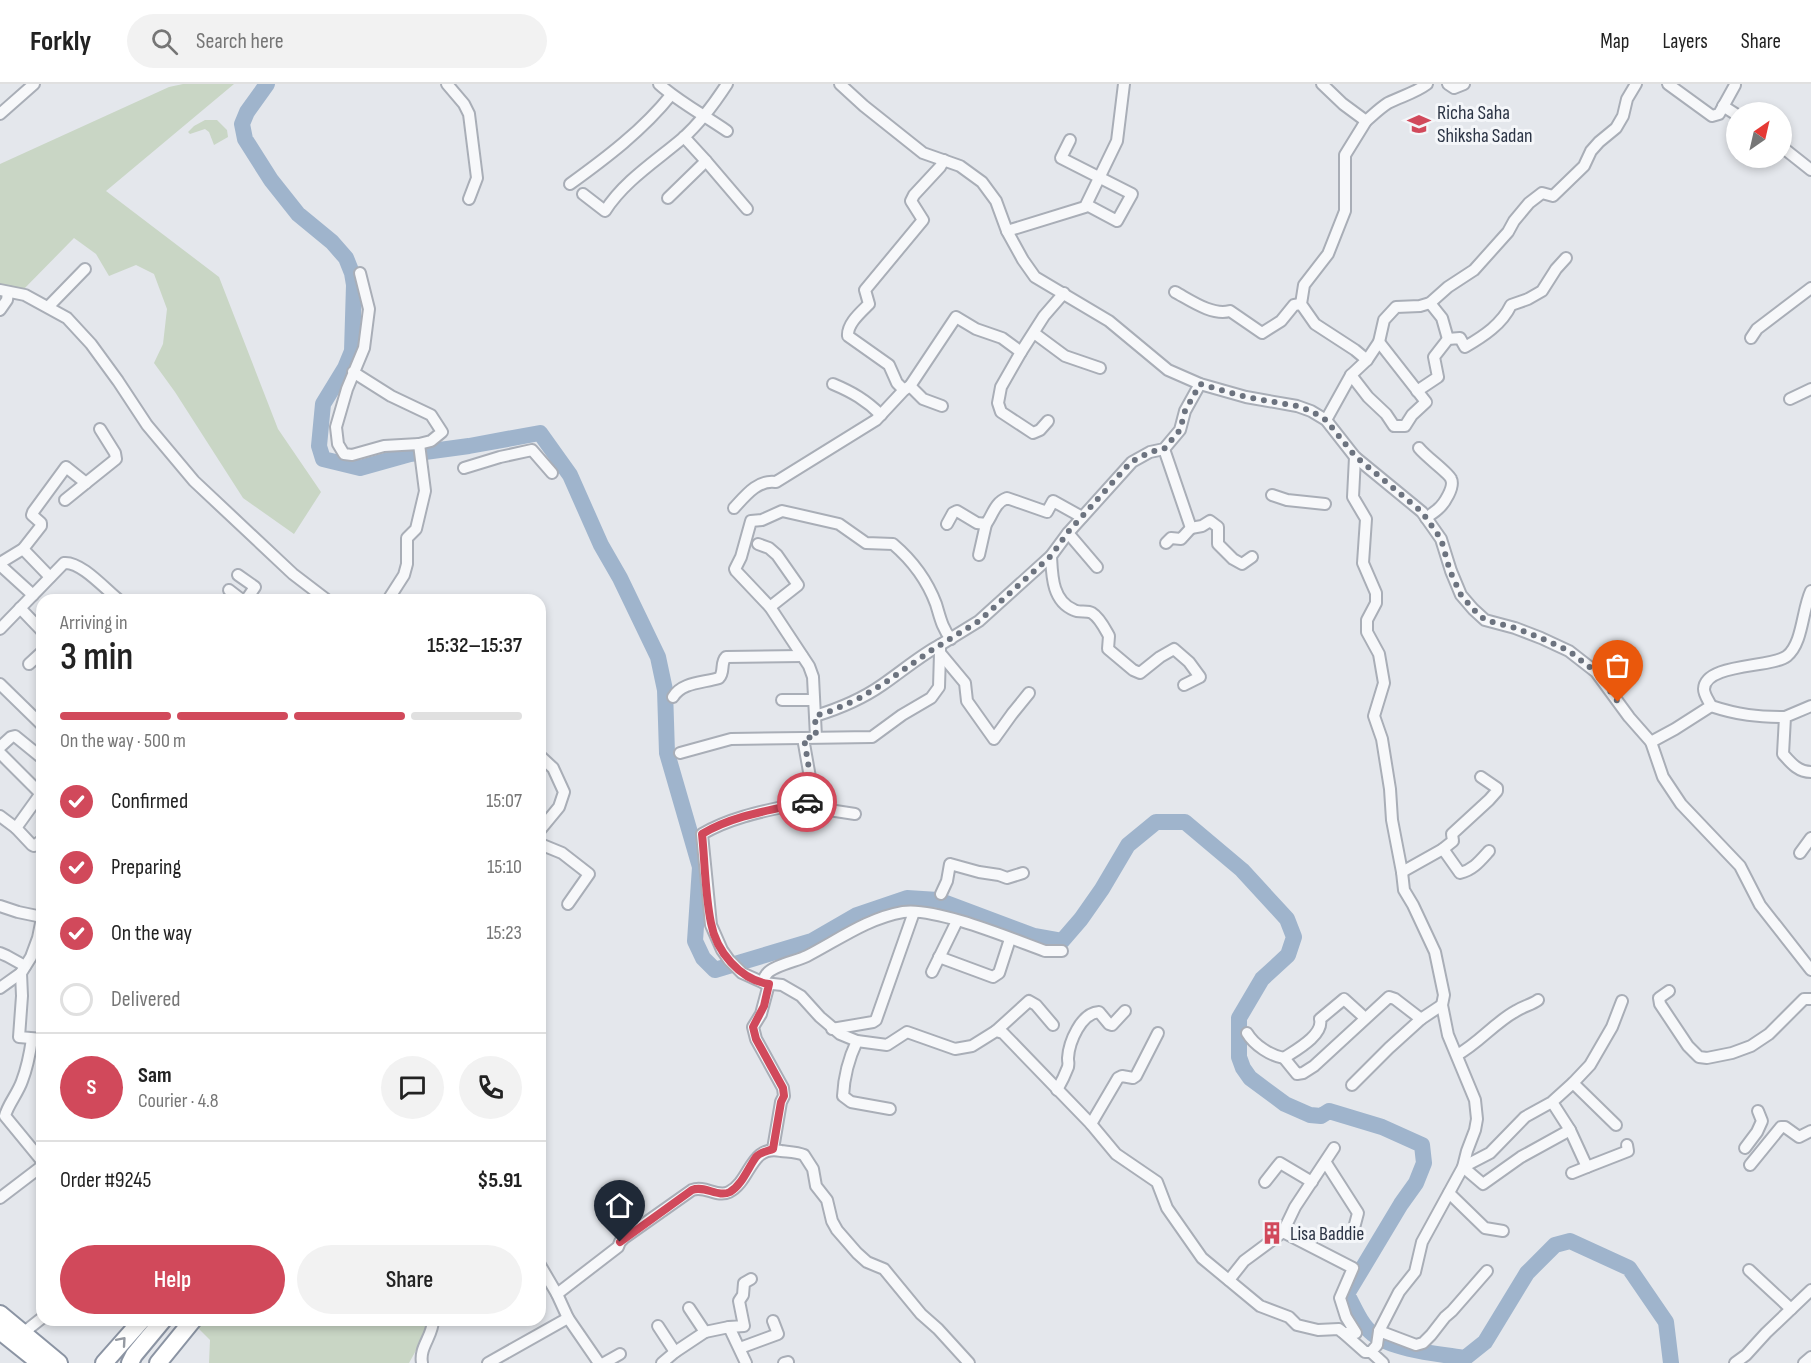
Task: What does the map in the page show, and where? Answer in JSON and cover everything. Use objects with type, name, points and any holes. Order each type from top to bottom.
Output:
[{"type":"highway","points":[[0,1314],[59,1363]]},
{"type":"highway","points":[[104,1363],[137,1326]]},
{"type":"highway","points":[[130,1363],[158,1326]]},
{"type":"highway","points":[[158,1363],[188,1326]]},
{"type":"highway","points":[[0,1331],[40,1363]]},
{"type":"highway","points":[[39,1346],[68,1363]]},
{"type":"street","points":[[0,114],[34,84]]},
{"type":"street","points":[[447,84],[464,104],[469,114],[477,178],[469,199]]},
{"type":"street","points":[[658,84],[726,131]]},
{"type":"street","points":[[583,194],[605,211],[614,198],[706,116],[728,84]]},
{"type":"street","points":[[840,84],[923,153],[967,170],[982,182],[996,201],[1007,231],[1035,277],[1109,321],[1168,370],[1200,384],[1246,397],[1297,406],[1326,420],[1355,456],[1422,512],[1441,539],[1450,571],[1461,595],[1473,609],[1485,620],[1515,628],[1569,651],[1596,672],[1629,717],[1651,742],[1663,777],[1681,804],[1740,866],[1760,904],[1811,970]]},
{"type":"street","points":[[1007,231],[1087,205],[1117,141],[1124,84]]},
{"type":"street","points":[[1322,84],[1366,121]]},
{"type":"street","points":[[1366,360],[1355,350],[1315,324],[1301,304],[1304,285],[1328,254],[1345,211],[1344,155],[1366,121],[1377,110],[1416,92],[1427,84]]},
{"type":"street","points":[[1448,84],[1454,88],[1464,84]]},
{"type":"street","points":[[1326,420],[1351,375],[1379,342],[1384,320],[1396,307],[1420,306],[1430,303],[1448,287],[1474,270],[1504,238],[1529,203],[1542,193],[1553,196],[1584,166],[1599,142],[1616,128],[1636,84]]},
{"type":"street","points":[[1668,84],[1712,116],[1719,114],[1735,86]]},
{"type":"street","points":[[570,184],[614,151],[646,123],[671,95]]},
{"type":"street","points":[[684,137],[747,209]]},
{"type":"street","points":[[1070,140],[1062,158],[1132,194],[1117,221],[1087,205]]},
{"type":"street","points":[[1792,155],[1811,170]]},
{"type":"street","points":[[942,406],[923,399],[897,383],[889,365],[848,336],[848,330],[869,304],[865,290],[923,220],[911,201],[944,160]]},
{"type":"street","points":[[668,198],[706,161]]},
{"type":"street","points":[[1417,391],[1437,377],[1434,357],[1448,339],[1460,338],[1465,347],[1480,338],[1506,316],[1511,305],[1542,291],[1556,268],[1566,258]]},
{"type":"street","points":[[48,307],[85,269]]},
{"type":"street","points":[[353,372],[391,396],[430,415],[441,432],[431,441],[384,446],[352,455],[344,454],[338,444],[336,427],[353,372],[364,348],[369,309],[360,273]]},
{"type":"street","points":[[1750,338],[1757,329],[1811,288]]},
{"type":"street","points":[[0,310],[7,300],[4,291],[25,295],[67,318],[91,344],[147,425],[194,481],[293,574],[319,594]]},
{"type":"street","points":[[1175,292],[1210,309],[1222,313],[1230,311],[1262,333],[1281,321],[1294,305],[1301,304]]},
{"type":"street","points":[[1048,421],[1040,430],[1033,433],[1001,411],[998,403],[1001,387],[1021,352],[1044,316],[1064,293]]},
{"type":"street","points":[[1430,303],[1442,318],[1448,339]]},
{"type":"street","points":[[734,508],[764,482],[776,482],[876,420],[907,388],[956,316],[975,329],[1002,338],[1021,352]]},
{"type":"street","points":[[1034,333],[1065,356],[1100,368]]},
{"type":"street","points":[[1351,375],[1394,426],[1405,426],[1412,415],[1426,402],[1379,342]]},
{"type":"street","points":[[832,384],[853,392],[868,402],[880,415]]},
{"type":"street","points":[[815,716],[858,699],[892,676],[940,649],[979,621],[1051,556],[1068,532],[1131,462],[1150,452],[1164,449],[1180,430],[1185,411],[1200,384]]},
{"type":"street","points":[[1790,399],[1811,389]]},
{"type":"street","points":[[65,500],[116,459],[115,453],[100,429]]},
{"type":"street","points":[[392,594],[404,575],[407,564],[407,538],[416,530],[425,491],[419,444]]},
{"type":"street","points":[[1419,448],[1451,477],[1453,483],[1439,508],[1426,518]]},
{"type":"street","points":[[1164,449],[1191,528]]},
{"type":"street","points":[[464,468],[489,459],[532,450],[552,473]]},
{"type":"street","points":[[1355,456],[1353,497],[1366,519],[1363,563],[1376,593],[1376,603],[1367,620],[1367,632],[1379,654],[1384,683],[1374,716],[1383,739],[1392,820],[1404,890],[1435,952],[1444,995],[1442,1005],[1448,1035],[1475,1100],[1477,1119],[1463,1167],[1422,1242],[1415,1272],[1399,1292],[1379,1331],[1374,1348],[1383,1363]]},
{"type":"street","points":[[33,595],[0,564],[23,549],[41,526],[41,523],[32,515],[33,512],[66,467],[86,483]]},
{"type":"street","points":[[1272,495],[1287,500],[1325,504]]},
{"type":"street","points":[[979,555],[986,524],[994,508],[1007,498],[1047,512],[1053,501],[1082,517]]},
{"type":"street","points":[[816,737],[813,677],[809,666],[770,607],[735,569],[741,557],[751,520],[762,520],[782,511],[839,524],[866,543],[893,544],[922,575],[936,606],[939,619],[951,639]]},
{"type":"street","points":[[947,524],[953,513],[957,511],[977,522],[986,524]]},
{"type":"street","points":[[1166,543],[1171,538],[1180,539],[1191,528],[1202,526],[1210,521],[1218,527],[1218,544],[1233,559],[1242,564],[1252,557]]},
{"type":"street","points":[[1068,532],[1097,567]]},
{"type":"street","points":[[758,543],[773,550],[798,582],[798,585],[770,607]]},
{"type":"street","points":[[23,549],[50,577]]},
{"type":"street","points":[[1051,556],[1053,586],[1060,600],[1074,610],[1091,612],[1099,619],[1109,636],[1108,648],[1113,654],[1140,673],[1174,649],[1189,662],[1200,677],[1184,685]]},
{"type":"street","points":[[0,629],[64,563],[69,562],[91,575],[111,594]]},
{"type":"street","points":[[238,575],[255,587],[249,594]]},
{"type":"street","points":[[229,590],[235,594]]},
{"type":"street","points":[[1811,591],[1796,646],[1786,657],[1715,674],[1705,685],[1704,692],[1711,706],[1731,713],[1754,717],[1785,717],[1811,706]]},
{"type":"street","points":[[20,608],[36,625]]},
{"type":"street","points":[[940,649],[965,683],[968,700],[994,740],[1029,693]]},
{"type":"street","points":[[680,753],[731,739],[872,737],[902,715],[931,698],[939,687],[940,649]]},
{"type":"street","points":[[674,697],[677,691],[684,686],[719,678],[722,674],[723,660],[726,657],[802,656]]},
{"type":"street","points":[[29,664],[36,658]]},
{"type":"street","points":[[0,684],[36,719]]},
{"type":"street","points":[[782,700],[814,700]]},
{"type":"street","points":[[1651,742],[1711,706]]},
{"type":"street","points":[[1785,717],[1783,754],[1797,768],[1804,772],[1811,772]]},
{"type":"street","points":[[0,747],[11,736],[15,736],[36,753]]},
{"type":"street","points":[[804,738],[816,808],[855,814]]},
{"type":"street","points":[[0,753],[36,789]]},
{"type":"street","points":[[546,762],[553,768],[564,792],[559,807],[546,823]]},
{"type":"street","points":[[1402,872],[1454,841],[1452,834],[1497,791],[1497,788],[1481,777]]},
{"type":"street","points":[[16,828],[36,800]]},
{"type":"street","points":[[814,800],[742,817],[717,825],[702,834],[711,925],[722,951],[742,974],[766,984],[782,985],[801,996],[832,1029],[856,1041],[886,1045],[907,1032],[955,1049],[972,1046],[996,1031],[1029,1000],[1053,1025]]},
{"type":"street","points":[[0,816],[16,828],[32,845],[36,844]]},
{"type":"street","points":[[1800,852],[1811,838]]},
{"type":"street","points":[[546,846],[562,853],[589,874],[568,904]]},
{"type":"street","points":[[1443,849],[1460,873],[1477,865],[1489,851]]},
{"type":"street","points":[[941,894],[947,881],[950,864],[1007,878],[1023,873]]},
{"type":"street","points":[[0,906],[36,916]]},
{"type":"street","points":[[773,1149],[784,1096],[783,1088],[756,1039],[753,1027],[764,1006],[766,975],[772,969],[799,961],[851,931],[904,912],[931,914],[1045,951],[1062,951]]},
{"type":"street","points":[[832,1029],[876,1020],[914,912]]},
{"type":"street","points":[[932,972],[957,921]]},
{"type":"street","points":[[939,957],[993,977],[999,973],[1010,939]]},
{"type":"street","points":[[0,988],[23,970],[36,948]]},
{"type":"street","points":[[0,953],[8,956],[23,970],[19,1037],[36,1039]]},
{"type":"street","points":[[1669,991],[1659,998],[1660,1004],[1688,1046],[1699,1057],[1707,1058],[1751,1046],[1769,1034],[1804,999],[1811,999]]},
{"type":"street","points":[[1247,1033],[1251,1041],[1278,1057],[1284,1058],[1297,1074],[1304,1073],[1314,1066],[1389,997],[1421,1018]]},
{"type":"street","points":[[1284,1058],[1300,1048],[1319,1031],[1322,1025],[1320,1019],[1344,999],[1365,1018]]},
{"type":"street","points":[[1457,1055],[1471,1048],[1518,1009],[1528,1007],[1538,1000]]},
{"type":"street","points":[[1463,1167],[1490,1153],[1525,1117],[1552,1102],[1573,1083],[1590,1065],[1612,1027],[1622,1001]]},
{"type":"street","points":[[1352,1084],[1421,1018],[1442,1005]]},
{"type":"street","points":[[1057,1090],[1068,1065],[1073,1036],[1086,1018],[1093,1012],[1099,1012],[1112,1025],[1125,1011]]},
{"type":"street","points":[[996,1031],[1007,1036],[1091,1124],[1116,1154],[1156,1182],[1167,1208],[1198,1253],[1228,1280],[1260,1306],[1289,1317],[1297,1325],[1318,1330],[1339,1329],[1365,1352],[1374,1348]]},
{"type":"street","points":[[1091,1124],[1118,1078],[1136,1076],[1158,1033]]},
{"type":"street","points":[[856,1041],[847,1063],[843,1096],[851,1102],[890,1109]]},
{"type":"street","points":[[36,1042],[15,1098],[5,1112],[5,1116],[36,1154]]},
{"type":"street","points":[[1573,1083],[1616,1125]]},
{"type":"street","points":[[1552,1102],[1570,1130],[1587,1167]]},
{"type":"street","points":[[1745,1149],[1762,1121],[1758,1111]]},
{"type":"street","points":[[1750,1165],[1781,1127],[1785,1127],[1799,1137],[1809,1136]]},
{"type":"street","points":[[1463,1167],[1483,1184],[1521,1156],[1570,1130]]},
{"type":"street","points":[[1757,1132],[1767,1144]]},
{"type":"street","points":[[1572,1173],[1628,1150],[1627,1145]]},
{"type":"street","points":[[1228,1280],[1244,1261],[1283,1232],[1295,1207],[1334,1148]]},
{"type":"street","points":[[557,1294],[618,1247],[624,1238],[692,1190],[697,1188],[723,1194],[730,1192],[757,1156],[773,1149],[798,1152],[804,1155],[813,1169],[816,1186],[827,1200],[832,1221],[837,1230],[867,1262],[884,1269],[921,1314],[969,1363]]},
{"type":"street","points":[[1265,1182],[1280,1163],[1312,1182]]},
{"type":"street","points":[[1326,1163],[1358,1213],[1354,1228]]},
{"type":"street","points":[[0,1198],[36,1171]]},
{"type":"street","points":[[1449,1193],[1485,1228],[1503,1231]]},
{"type":"street","points":[[1283,1232],[1353,1268],[1340,1298],[1346,1317],[1356,1333],[1344,1334],[1339,1329]]},
{"type":"street","points":[[1749,1270],[1791,1309]]},
{"type":"street","points":[[1379,1331],[1416,1345],[1423,1343],[1486,1271]]},
{"type":"street","points":[[546,1276],[568,1317],[599,1363]]},
{"type":"street","points":[[662,1363],[705,1332],[744,1326],[739,1301],[743,1294],[744,1283],[751,1279]]},
{"type":"street","points":[[1736,1363],[1811,1290]]},
{"type":"street","points":[[689,1308],[705,1332]]},
{"type":"street","points":[[488,1363],[568,1317]]},
{"type":"street","points":[[740,1348],[778,1334],[773,1321]]},
{"type":"street","points":[[22,1333],[36,1322]]},
{"type":"street","points":[[422,1363],[420,1354],[433,1326]]},
{"type":"street","points":[[658,1326],[675,1352]]},
{"type":"street","points":[[729,1328],[746,1363]]},
{"type":"street","points":[[604,1363],[620,1354]]},
{"type":"street","points":[[1804,1363],[1811,1357]]},
{"type":"green space","points":[[183,84],[234,84],[106,191],[219,277],[278,429],[321,492],[294,534],[243,498],[154,363],[163,344],[167,309],[154,274],[136,265],[109,276],[96,254],[74,238],[20,293],[0,289],[0,164],[169,87]]},
{"type":"green space","points":[[205,120],[217,120],[227,130],[228,137],[214,145],[209,132],[205,129],[190,134],[188,132]]},
{"type":"green space","points":[[196,1326],[430,1326],[409,1363],[209,1363],[210,1340]]},
{"type":"waterway","points":[[267,84],[247,112],[242,124],[245,139],[271,180],[298,214],[332,242],[346,258],[354,285],[352,351],[345,368],[323,404],[319,446],[323,459],[360,468],[410,454],[540,433],[570,475],[601,545],[620,578],[658,657],[665,690],[667,753],[700,867],[695,941],[703,958],[715,970],[812,941],[857,915],[907,898],[938,900],[1034,936],[1062,941],[1102,889],[1128,845],[1156,822],[1185,822],[1242,870],[1287,919],[1294,937],[1288,955],[1262,979],[1239,1018],[1239,1057],[1250,1078],[1285,1104],[1310,1115],[1321,1116],[1329,1111],[1382,1127],[1422,1145],[1424,1163],[1416,1183],[1347,1294],[1365,1326],[1373,1334],[1404,1348],[1465,1358],[1485,1342],[1527,1273],[1555,1245],[1570,1241],[1629,1268],[1666,1322],[1671,1363]]},
{"type":"way so far","points":[[807,802],[814,800],[804,738],[816,737],[815,716],[858,699],[979,621],[1051,556],[1068,532],[1131,462],[1150,452],[1164,449],[1180,430],[1185,411],[1200,384],[1246,397],[1297,406],[1326,420],[1355,456],[1422,512],[1441,539],[1450,571],[1461,595],[1473,609],[1485,620],[1515,628],[1569,651],[1596,672],[1618,702]]},
{"type":"place","name":"Richa Saha Shiksha Sadan","points":[[1419,124]]},
{"type":"place","name":"Lisa Baddie","points":[[1272,1233]]},
{"type":"route","points":[[620,1242],[692,1190],[697,1188],[723,1194],[730,1192],[757,1156],[773,1149],[784,1096],[783,1088],[756,1039],[753,1027],[764,1006],[769,984],[742,974],[722,951],[711,925],[702,834],[717,825],[742,817],[807,802]]}]
